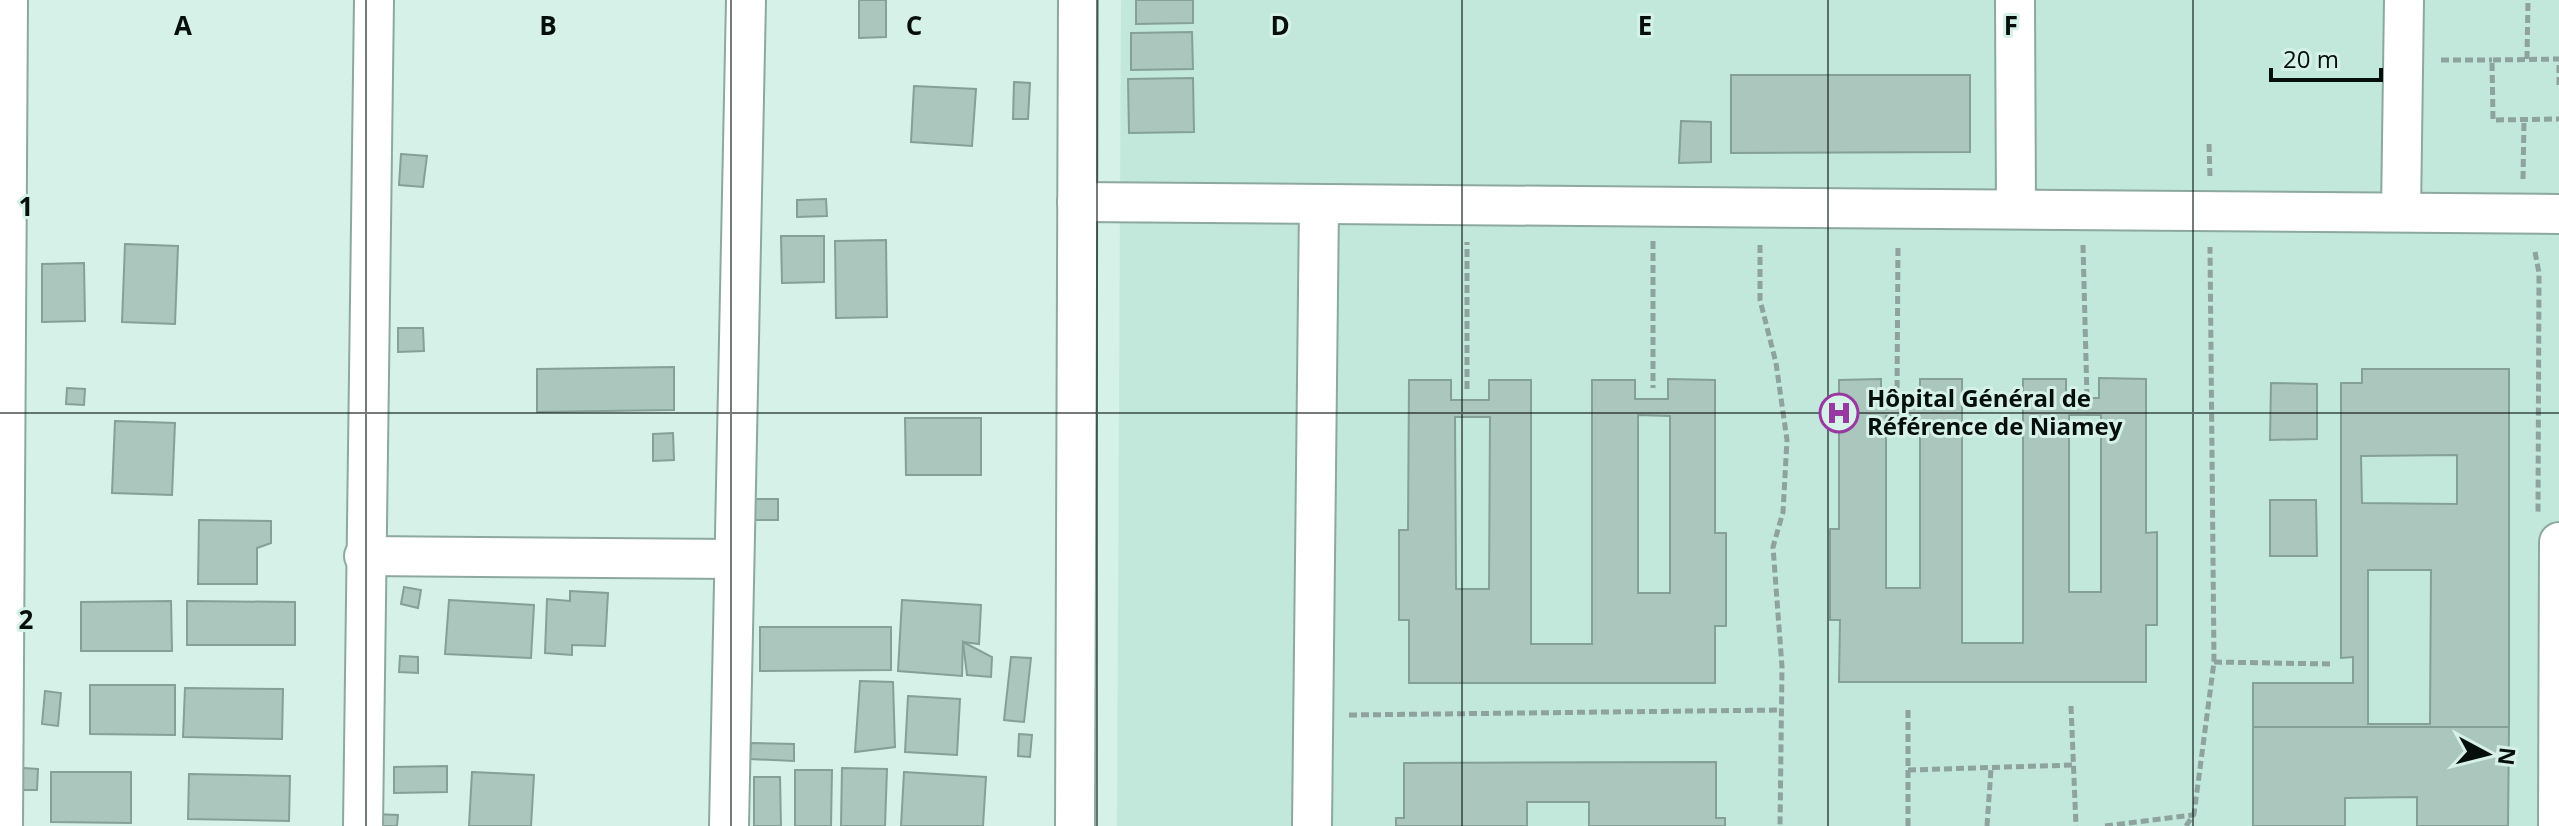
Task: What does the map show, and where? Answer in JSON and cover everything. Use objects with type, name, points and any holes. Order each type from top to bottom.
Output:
[{"type":"street","points":[[3,826],[2,554],[8,0]]},
{"type":"street","points":[[363,826],[364,556],[374,0]]},
{"type":"street","points":[[729,826],[746,0]]},
{"type":"street","points":[[1075,826],[1078,0]]},
{"type":"street","points":[[2015,0],[2016,209]]},
{"type":"street","points":[[2401,212],[2404,0]]},
{"type":"street","points":[[1077,202],[2401,212],[2537,225]]},
{"type":"street","points":[[1312,826],[1321,304],[1319,204]]},
{"type":"street","points":[[2548,534],[2558,826]]},
{"type":"street","points":[[364,556],[734,559]]},
{"type":"path","points":[[2527,59],[2528,0]]},
{"type":"path","points":[[2403,61],[2559,59],[2559,85]]},
{"type":"path","points":[[2492,60],[2493,120],[2559,119]]},
{"type":"path","points":[[2524,120],[2537,225],[2548,534]]},
{"type":"path","points":[[2186,826],[2194,814],[2214,662],[2209,144]]},
{"type":"path","points":[[1467,233],[1467,389]]},
{"type":"path","points":[[1653,235],[1653,388]]},
{"type":"path","points":[[1897,400],[1898,235]]},
{"type":"path","points":[[1760,236],[1760,300],[1776,363],[1787,440],[1783,512],[1773,547],[1782,667],[1780,826]]},
{"type":"path","points":[[2083,236],[2087,398]]},
{"type":"path","points":[[2214,662],[2330,664]]},
{"type":"path","points":[[2071,706],[2076,826]]},
{"type":"path","points":[[1313,716],[1780,710]]},
{"type":"path","points":[[1908,710],[1908,826]]},
{"type":"path","points":[[1908,770],[2073,765]]},
{"type":"path","points":[[1987,826],[1991,769]]},
{"type":"path","points":[[2105,826],[2194,814]]},
{"type":"shaded area","name":"Hôpital Général de Référence de Niamey","points":[[1121,0],[2559,0],[2559,826],[1117,826]]},
{"type":"building","points":[[859,0],[886,0],[886,37],[859,38]]},
{"type":"building","points":[[1136,0],[1193,0],[1193,23],[1136,24]]},
{"type":"building","points":[[1192,32],[1193,69],[1131,70],[1131,33]]},
{"type":"building","points":[[1731,75],[1970,75],[1970,152],[1731,153]]},
{"type":"building","points":[[1193,78],[1194,132],[1129,133],[1128,79]]},
{"type":"building","points":[[1014,82],[1030,83],[1028,119],[1013,119]]},
{"type":"building","points":[[914,86],[976,89],[972,146],[911,142]]},
{"type":"building","points":[[1681,121],[1711,122],[1711,162],[1679,163]]},
{"type":"building","points":[[401,154],[427,156],[423,187],[399,185]]},
{"type":"building","points":[[826,199],[827,216],[797,217],[797,200]]},
{"type":"building","points":[[781,236],[824,236],[824,282],[782,283]]},
{"type":"building","points":[[886,240],[887,317],[836,318],[835,241]]},
{"type":"building","points":[[125,244],[178,246],[175,324],[122,322]]},
{"type":"building","points":[[84,263],[85,321],[42,322],[42,264]]},
{"type":"building","points":[[398,328],[423,328],[424,351],[398,352]]},
{"type":"building","points":[[674,367],[674,410],[537,412],[537,369]]},
{"type":"building","points":[[2362,369],[2509,369],[2509,727],[2253,727],[2253,683],[2353,683],[2353,657],[2341,658],[2341,383],[2362,383]],"holes":[[[2457,455],[2457,504],[2362,503],[2361,456]],[[2368,570],[2431,570],[2430,724],[2368,724]]]},
{"type":"building","points":[[2099,378],[2146,379],[2146,533],[2157,532],[2157,625],[2146,625],[2146,682],[1839,682],[1840,620],[1830,620],[1830,529],[1839,529],[1839,380],[1881,379],[1881,400],[1920,400],[1920,379],[1962,379],[1962,643],[2023,643],[2023,379],[2066,379],[2066,398],[2099,398]],"holes":[[[2069,415],[2101,415],[2101,592],[2069,592]],[[1886,416],[1920,416],[1920,588],[1886,588]]]},
{"type":"building","points":[[1668,379],[1715,380],[1715,533],[1726,533],[1726,626],[1715,626],[1715,683],[1409,683],[1409,620],[1399,620],[1399,530],[1408,530],[1409,380],[1451,380],[1451,400],[1489,400],[1489,380],[1531,380],[1531,644],[1592,644],[1592,380],[1635,380],[1635,399],[1668,399]],"holes":[[[1638,415],[1670,416],[1670,593],[1638,593]],[[1455,417],[1490,417],[1489,589],[1456,589]]]},
{"type":"building","points":[[2271,383],[2317,384],[2317,439],[2270,440]]},
{"type":"building","points":[[67,388],[85,389],[84,405],[66,404]]},
{"type":"building","points":[[905,418],[981,418],[981,475],[906,475]]},
{"type":"building","points":[[115,421],[175,423],[172,495],[112,493]]},
{"type":"building","points":[[673,433],[674,460],[653,461],[653,434]]},
{"type":"building","points":[[753,499],[778,499],[778,520],[753,520]]},
{"type":"building","points":[[2270,500],[2316,500],[2317,556],[2270,556]]},
{"type":"building","points":[[199,520],[271,521],[271,543],[257,548],[257,584],[198,584]]},
{"type":"building","points":[[404,587],[421,590],[418,608],[401,604]]},
{"type":"building","points":[[570,591],[608,593],[605,646],[572,645],[572,655],[545,653],[547,599],[570,601]]},
{"type":"building","points":[[449,600],[534,605],[531,658],[445,654]]},
{"type":"building","points":[[902,600],[981,605],[979,644],[963,642],[962,676],[898,671]]},
{"type":"building","points":[[171,601],[172,651],[81,651],[81,602]]},
{"type":"building","points":[[187,601],[295,602],[295,645],[187,645]]},
{"type":"building","points":[[760,627],[891,627],[891,670],[760,671]]},
{"type":"building","points":[[963,642],[992,657],[991,677],[967,675]]},
{"type":"building","points":[[400,656],[418,657],[418,673],[399,672]]},
{"type":"building","points":[[1011,657],[1031,658],[1024,722],[1004,720]]},
{"type":"building","points":[[860,681],[893,682],[895,747],[855,752]]},
{"type":"building","points":[[90,685],[175,685],[175,735],[90,734]]},
{"type":"building","points":[[185,688],[283,689],[282,739],[183,737]]},
{"type":"building","points":[[45,691],[61,693],[58,726],[42,724]]},
{"type":"building","points":[[908,696],[960,699],[957,755],[905,752]]},
{"type":"building","points":[[2253,727],[2509,727],[2508,826],[2417,826],[2417,797],[2345,798],[2345,826],[2253,826]]},
{"type":"building","points":[[1019,734],[1032,735],[1030,757],[1018,756]]},
{"type":"building","points":[[751,743],[794,744],[794,761],[750,759]]},
{"type":"building","points":[[1716,762],[1716,818],[1725,818],[1725,826],[1589,826],[1589,802],[1527,802],[1527,826],[1396,826],[1396,818],[1404,818],[1404,763]]},
{"type":"building","points":[[447,766],[447,792],[394,793],[394,767]]},
{"type":"building","points":[[23,768],[38,769],[37,790],[22,790]]},
{"type":"building","points":[[842,768],[887,769],[885,826],[841,826]]},
{"type":"building","points":[[795,770],[832,770],[831,826],[795,826]]},
{"type":"building","points":[[51,772],[131,772],[131,823],[51,822]]},
{"type":"building","points":[[472,772],[534,775],[531,826],[469,826]]},
{"type":"building","points":[[904,772],[986,777],[983,826],[901,826]]},
{"type":"building","points":[[189,774],[290,776],[289,821],[188,819]]},
{"type":"building","points":[[754,777],[780,777],[781,826],[754,826]]},
{"type":"building","points":[[374,814],[398,815],[397,826],[373,826]]},
{"type":"place","name":"Hôpital Général de Référence de Niamey","points":[[1839,413]]}]
